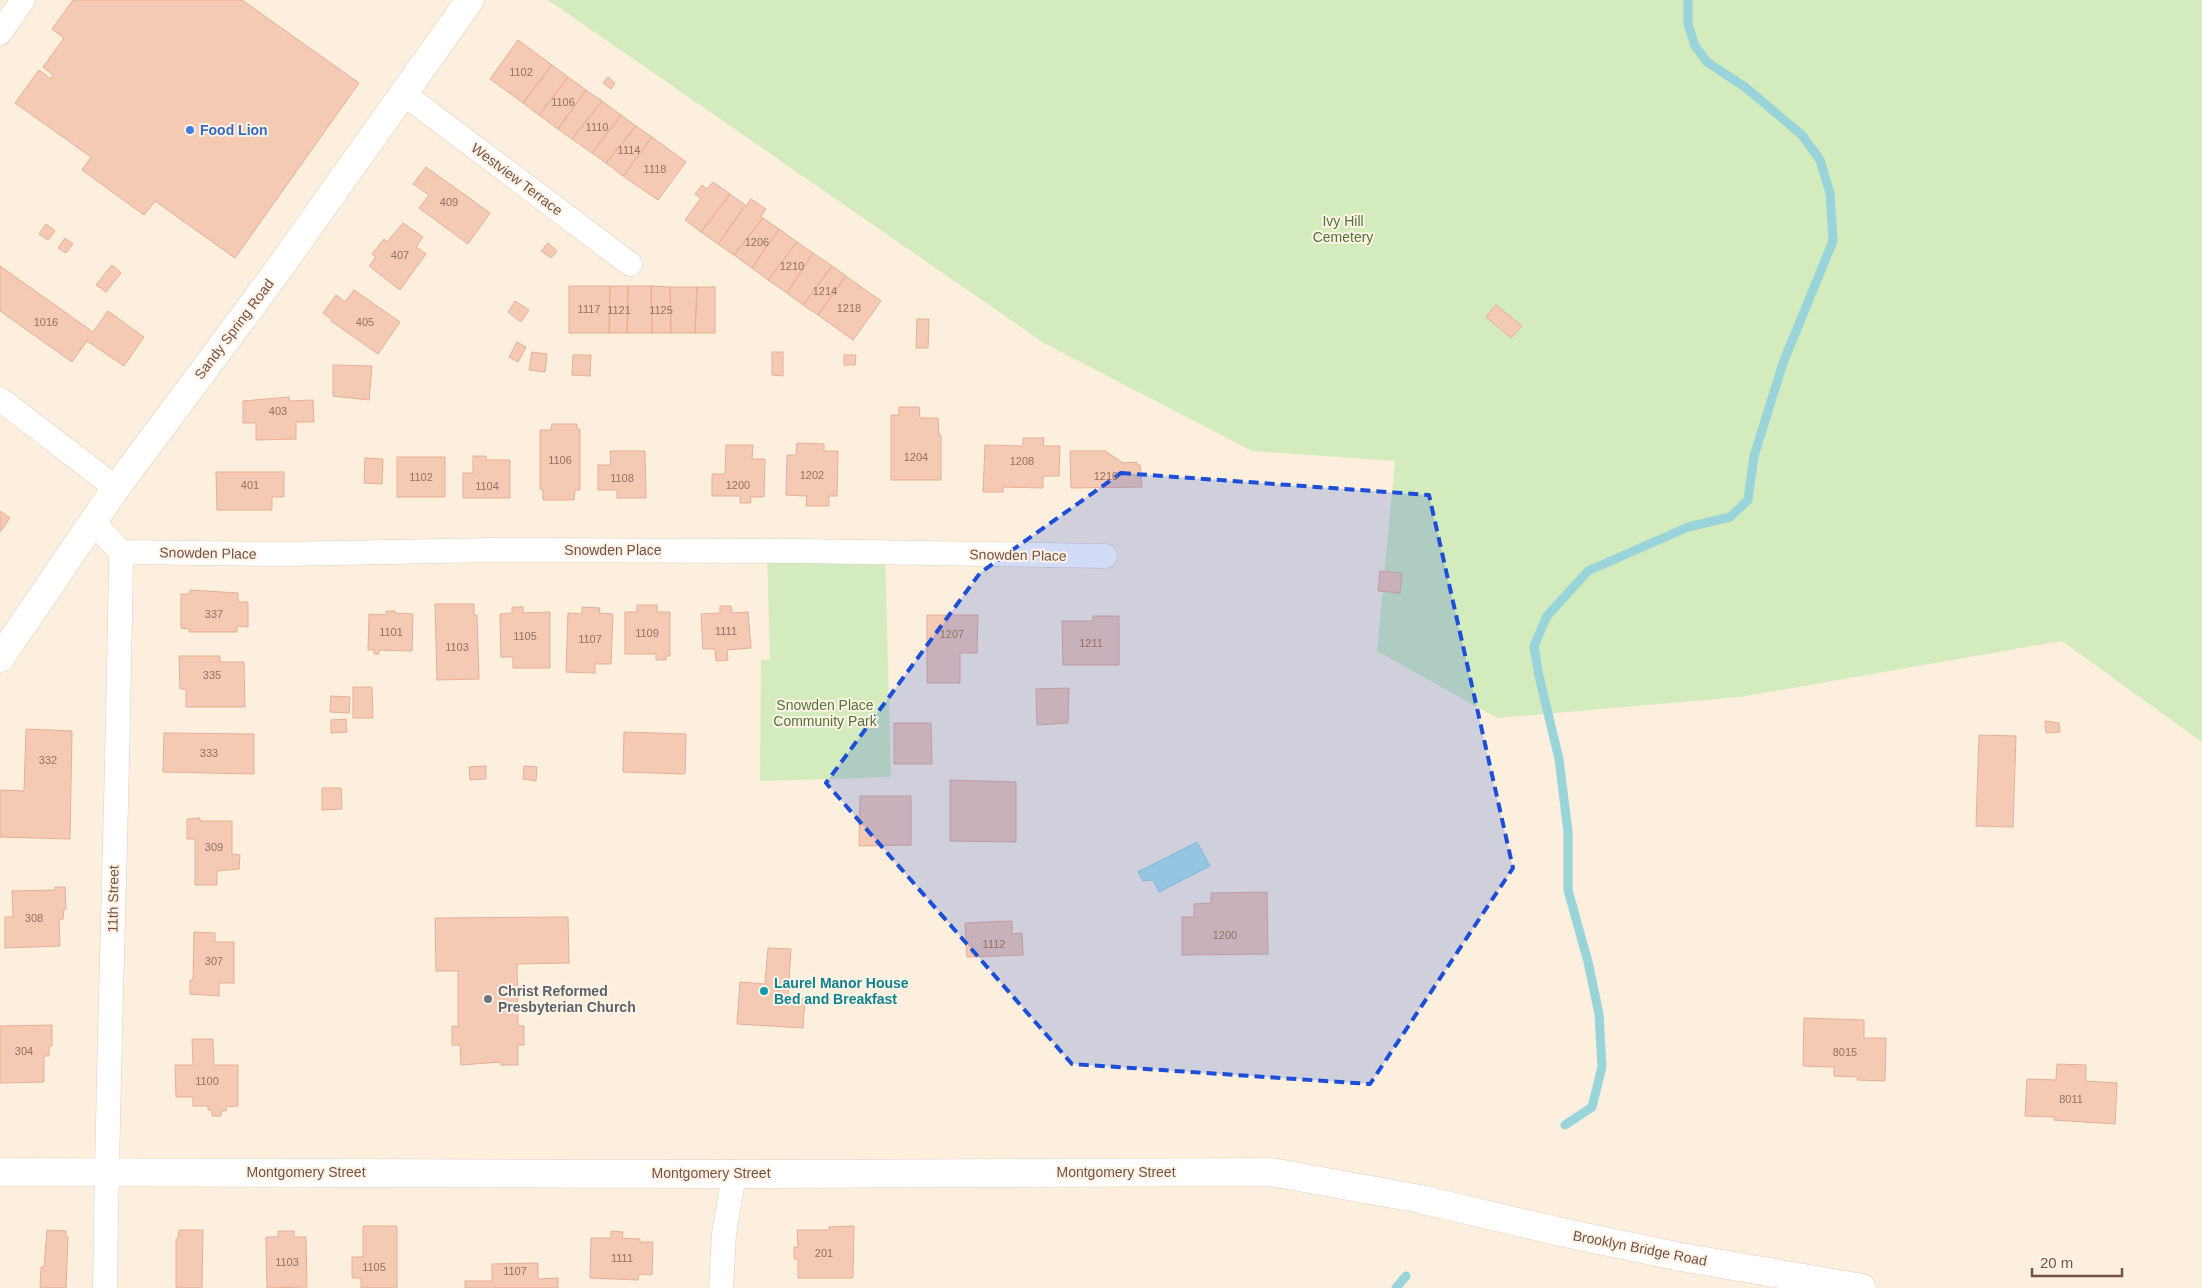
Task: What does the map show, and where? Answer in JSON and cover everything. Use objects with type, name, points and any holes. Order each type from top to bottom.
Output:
[{"type":"street","points":[[0,33],[23,0]]},
{"type":"street","name":"Sandy Spring Road","points":[[0,658],[116,488],[273,277],[470,0]]},
{"type":"street","name":"Westview Terrace","points":[[404,94],[630,264]]},
{"type":"street","points":[[0,399],[116,488]]},
{"type":"street","points":[[93,522],[121,552]]},
{"type":"street","name":"Snowden Place","points":[[121,552],[283,554],[494,550],[801,551],[1105,556]]},
{"type":"street","name":"11th Street","points":[[105,1288],[106,1171],[119,700],[121,552]]},
{"type":"street","name":"Montgomery Street","points":[[0,1172],[734,1174],[1271,1172],[1420,1199]]},
{"type":"street","points":[[722,1288],[724,1234],[734,1174]]},
{"type":"street","name":"Brooklyn Bridge Road","points":[[1420,1199],[1790,1282],[1862,1288]]},
{"type":"highlighted area","points":[[1121,473],[1429,495],[1513,868],[1370,1084],[1072,1064],[826,783],[980,573]]},
{"type":"green space","name":"Ivy Hill Cemetery","points":[[548,0],[2202,0],[2202,742],[2062,641],[1740,697],[1497,718],[1377,651],[1395,461],[1252,451],[1044,343]]},
{"type":"green space","name":"Snowden Place Community Park","points":[[767,551],[885,552],[891,777],[760,781],[761,660],[770,659]]},
{"type":"water","points":[[1197,842],[1210,866],[1159,892],[1153,880],[1143,881],[1138,872]]},
{"type":"building","name":"Food Lion","points":[[73,0],[242,0],[359,83],[235,258],[155,201],[144,215],[82,170],[91,157],[15,103],[39,70],[51,79],[53,75],[43,67],[64,38],[52,29]]},
{"type":"building","points":[[518,40],[552,65],[523,103],[490,79]]},
{"type":"building","points":[[552,65],[568,77],[539,115],[523,103]]},
{"type":"building","points":[[568,77],[586,90],[558,129],[539,115]]},
{"type":"building","points":[[608,77],[615,83],[611,89],[603,83]]},
{"type":"building","points":[[586,90],[602,101],[572,139],[558,129]]},
{"type":"building","points":[[602,101],[621,115],[592,153],[572,139]]},
{"type":"building","points":[[621,115],[636,126],[606,163],[592,153]]},
{"type":"building","points":[[636,126],[652,137],[623,176],[606,163]]},
{"type":"building","points":[[652,137],[686,162],[658,200],[623,176]]},
{"type":"building","points":[[426,167],[490,213],[468,244],[419,208],[429,195],[413,184]]},
{"type":"building","points":[[713,182],[730,194],[701,232],[685,220],[701,198],[695,194],[702,185],[707,189]]},
{"type":"building","points":[[730,194],[745,205],[718,244],[701,232]]},
{"type":"building","points":[[751,199],[766,209],[761,216],[763,218],[734,255],[718,244]]},
{"type":"building","points":[[763,218],[779,229],[752,268],[734,255]]},
{"type":"building","points":[[403,223],[423,237],[416,247],[426,254],[400,290],[369,266],[376,257],[372,254],[384,239],[387,242]]},
{"type":"building","points":[[46,224],[55,231],[48,240],[39,234]]},
{"type":"building","points":[[779,229],[797,242],[768,280],[752,268]]},
{"type":"building","points":[[65,238],[73,244],[66,253],[58,248]]},
{"type":"building","points":[[797,242],[813,253],[787,293],[768,280]]},
{"type":"building","points":[[548,243],[557,251],[551,258],[541,251]]},
{"type":"building","points":[[813,253],[832,266],[803,305],[787,293]]},
{"type":"building","points":[[112,265],[121,273],[106,292],[96,285]]},
{"type":"building","points":[[0,266],[93,332],[108,311],[144,337],[124,366],[87,341],[72,362],[0,311]]},
{"type":"building","points":[[832,266],[846,276],[818,315],[803,305]]},
{"type":"building","points":[[846,276],[881,301],[853,340],[818,315]]},
{"type":"building","points":[[569,286],[610,286],[609,333],[569,333]]},
{"type":"building","points":[[610,286],[628,286],[627,333],[609,333]]},
{"type":"building","points":[[628,286],[651,286],[652,333],[627,333]]},
{"type":"building","points":[[651,286],[670,287],[671,333],[652,333]]},
{"type":"building","points":[[670,287],[697,287],[695,333],[671,333]]},
{"type":"building","points":[[697,287],[715,287],[715,333],[695,333]]},
{"type":"building","points":[[354,290],[400,322],[378,354],[331,321],[323,313],[336,295],[345,302]]},
{"type":"building","points":[[515,301],[529,310],[521,322],[508,312]]},
{"type":"building","points":[[1496,305],[1522,326],[1511,338],[1486,317]]},
{"type":"building","points":[[917,319],[929,319],[928,348],[916,348]]},
{"type":"building","points":[[517,342],[526,347],[518,362],[509,357]]},
{"type":"building","points":[[532,352],[547,354],[545,372],[529,370]]},
{"type":"building","points":[[772,352],[783,352],[783,376],[772,375]]},
{"type":"building","points":[[573,355],[591,355],[590,376],[572,375]]},
{"type":"building","points":[[844,355],[856,355],[855,365],[844,365]]},
{"type":"building","points":[[333,365],[372,366],[369,400],[333,396]]},
{"type":"building","points":[[289,397],[289,401],[313,400],[314,422],[296,422],[296,439],[256,440],[256,423],[243,423],[243,401]]},
{"type":"building","points":[[899,407],[919,407],[920,418],[938,418],[939,435],[941,435],[941,480],[891,480],[891,415],[899,415]]},
{"type":"building","points":[[552,424],[577,424],[577,429],[580,429],[580,490],[575,490],[574,500],[543,500],[543,490],[540,489],[540,430],[551,430]]},
{"type":"building","points":[[1023,438],[1044,438],[1043,446],[1060,446],[1059,476],[1043,476],[1043,488],[1003,487],[1003,492],[983,492],[985,445],[1023,446]]},
{"type":"building","points":[[797,443],[824,444],[824,451],[838,451],[837,496],[829,496],[829,506],[806,506],[807,496],[786,495],[787,455],[796,455]]},
{"type":"building","points":[[726,445],[753,445],[752,459],[765,459],[764,497],[750,497],[751,503],[740,503],[740,496],[712,496],[712,474],[725,474]]},
{"type":"building","points":[[610,451],[645,451],[646,498],[617,498],[617,490],[598,490],[598,465],[611,465]]},
{"type":"building","points":[[1070,451],[1105,451],[1123,463],[1137,462],[1137,465],[1140,465],[1142,487],[1071,488]]},
{"type":"building","points":[[473,456],[486,456],[486,460],[510,460],[510,498],[463,498],[463,473],[473,473]]},
{"type":"building","points":[[397,457],[445,457],[445,497],[397,497]]},
{"type":"building","points":[[365,458],[383,459],[382,484],[364,483]]},
{"type":"building","points":[[216,472],[284,472],[284,497],[272,497],[272,510],[217,510]]},
{"type":"building","points":[[0,511],[10,518],[0,532]]},
{"type":"building","points":[[1380,571],[1402,573],[1400,593],[1378,591]]},
{"type":"building","points":[[190,590],[238,593],[238,602],[248,602],[248,627],[237,626],[237,632],[189,632],[190,629],[181,628],[181,594],[190,594]]},
{"type":"building","points":[[435,604],[474,604],[474,615],[477,615],[479,679],[437,680]]},
{"type":"building","points":[[637,605],[657,605],[657,612],[670,612],[670,656],[666,656],[666,660],[656,660],[656,654],[625,654],[625,612],[637,612]]},
{"type":"building","points":[[720,606],[731,606],[732,613],[748,612],[751,648],[727,650],[728,660],[716,661],[715,649],[703,649],[701,614],[720,613]]},
{"type":"building","points":[[512,607],[523,607],[523,613],[550,612],[550,668],[513,668],[513,657],[501,657],[500,614],[512,613]]},
{"type":"building","points":[[582,607],[600,608],[599,613],[613,614],[611,664],[595,664],[595,673],[566,672],[568,613],[582,614]]},
{"type":"building","points":[[386,611],[413,614],[412,651],[379,650],[379,654],[374,654],[374,650],[368,650],[369,614],[386,615]]},
{"type":"building","points":[[927,615],[978,615],[977,653],[960,653],[960,683],[927,683]]},
{"type":"building","points":[[1093,616],[1119,616],[1119,665],[1063,665],[1062,621],[1093,621]]},
{"type":"building","points":[[179,656],[220,656],[220,662],[244,662],[245,707],[186,707],[186,689],[180,689]]},
{"type":"building","points":[[353,687],[372,687],[373,718],[353,718]]},
{"type":"building","points":[[1069,688],[1068,723],[1037,725],[1036,689]]},
{"type":"building","points":[[331,696],[350,697],[349,713],[330,712]]},
{"type":"building","points":[[346,719],[347,732],[331,733],[331,720]]},
{"type":"building","points":[[2045,721],[2059,723],[2060,732],[2046,733]]},
{"type":"building","points":[[894,723],[931,723],[932,764],[894,764]]},
{"type":"building","points":[[26,729],[72,731],[70,839],[0,837],[0,790],[24,791]]},
{"type":"building","points":[[624,732],[686,734],[685,774],[623,772]]},
{"type":"building","points":[[164,733],[254,734],[254,774],[163,772]]},
{"type":"building","points":[[1979,735],[2016,736],[2013,827],[1976,826]]},
{"type":"building","points":[[486,766],[486,779],[470,780],[469,767]]},
{"type":"building","points":[[524,766],[537,767],[536,781],[523,779]]},
{"type":"building","points":[[950,780],[1016,782],[1016,842],[950,841]]},
{"type":"building","points":[[322,788],[341,788],[342,809],[322,810]]},
{"type":"building","points":[[860,796],[911,796],[911,845],[859,846]]},
{"type":"building","points":[[200,818],[200,821],[232,821],[232,854],[240,855],[239,869],[217,871],[217,885],[195,885],[195,839],[187,839],[187,819]]},
{"type":"building","points":[[55,887],[65,887],[66,909],[64,909],[63,919],[59,920],[60,946],[5,948],[5,917],[13,917],[12,891],[55,890]]},
{"type":"building","points":[[1267,892],[1268,954],[1182,955],[1182,917],[1194,917],[1194,904],[1211,903],[1211,893]]},
{"type":"building","name":"Christ Reformed Presbyterian Church","points":[[568,917],[569,963],[517,964],[518,1026],[524,1026],[524,1045],[518,1045],[518,1065],[501,1065],[501,1062],[461,1065],[460,1045],[452,1045],[452,1026],[458,1027],[458,971],[436,971],[435,918]]},
{"type":"building","points":[[1012,921],[1012,934],[1022,933],[1023,955],[967,957],[965,923]]},
{"type":"building","points":[[194,932],[215,933],[215,942],[234,942],[234,983],[219,983],[219,996],[190,994],[190,980],[193,980]]},
{"type":"building","name":"Laurel Manor House Bed and Breakfast","points":[[768,948],[791,949],[788,997],[805,999],[803,1028],[737,1024],[740,982],[765,984]]},
{"type":"building","points":[[1804,1018],[1864,1020],[1864,1038],[1886,1038],[1885,1081],[1857,1080],[1858,1077],[1834,1076],[1834,1067],[1803,1066]]},
{"type":"building","points":[[52,1025],[52,1046],[49,1046],[49,1056],[44,1056],[44,1082],[0,1083],[0,1026]]},
{"type":"building","points":[[192,1039],[213,1039],[214,1065],[238,1065],[238,1106],[226,1107],[226,1111],[221,1111],[221,1116],[212,1116],[212,1110],[208,1110],[208,1106],[193,1106],[193,1097],[176,1097],[175,1065],[193,1065]]},
{"type":"building","points":[[2057,1064],[2086,1065],[2086,1081],[2117,1083],[2115,1124],[2054,1120],[2054,1117],[2025,1116],[2027,1079],[2056,1080]]},
{"type":"building","points":[[363,1226],[397,1226],[397,1288],[361,1288],[361,1278],[352,1278],[352,1257],[363,1257]]},
{"type":"building","points":[[854,1226],[853,1278],[798,1278],[798,1259],[794,1259],[794,1247],[798,1247],[797,1230],[829,1230],[829,1227]]},
{"type":"building","points":[[47,1230],[66,1231],[66,1237],[68,1237],[66,1288],[40,1288],[41,1267],[44,1267]]},
{"type":"building","points":[[179,1230],[203,1230],[202,1288],[177,1288],[176,1286],[176,1239],[178,1238]]},
{"type":"building","points":[[278,1231],[294,1231],[294,1237],[306,1237],[307,1287],[267,1288],[266,1237],[278,1237]]},
{"type":"building","points":[[611,1231],[623,1232],[622,1238],[640,1239],[640,1242],[653,1242],[652,1275],[639,1274],[638,1280],[590,1278],[591,1238],[611,1238]]},
{"type":"building","points":[[538,1263],[538,1279],[558,1278],[558,1288],[465,1288],[465,1281],[492,1281],[492,1264]]},
{"type":"waterway","points":[[1565,1125],[1592,1107],[1602,1067],[1599,1014],[1588,962],[1568,890],[1568,832],[1559,759],[1539,676],[1534,646],[1547,616],[1588,571],[1688,527],[1730,517],[1748,500],[1754,456],[1783,363],[1833,241],[1830,193],[1820,160],[1802,135],[1745,87],[1707,62],[1695,46],[1688,24],[1688,0]]},
{"type":"waterway","points":[[1396,1288],[1406,1276]]},
{"type":"place","name":"Food Lion","points":[[190,130]]},
{"type":"place","name":"Laurel Manor House Bed and Breakfast","points":[[764,991]]},
{"type":"place","name":"Christ Reformed Presbyterian Church","points":[[488,999]]}]
